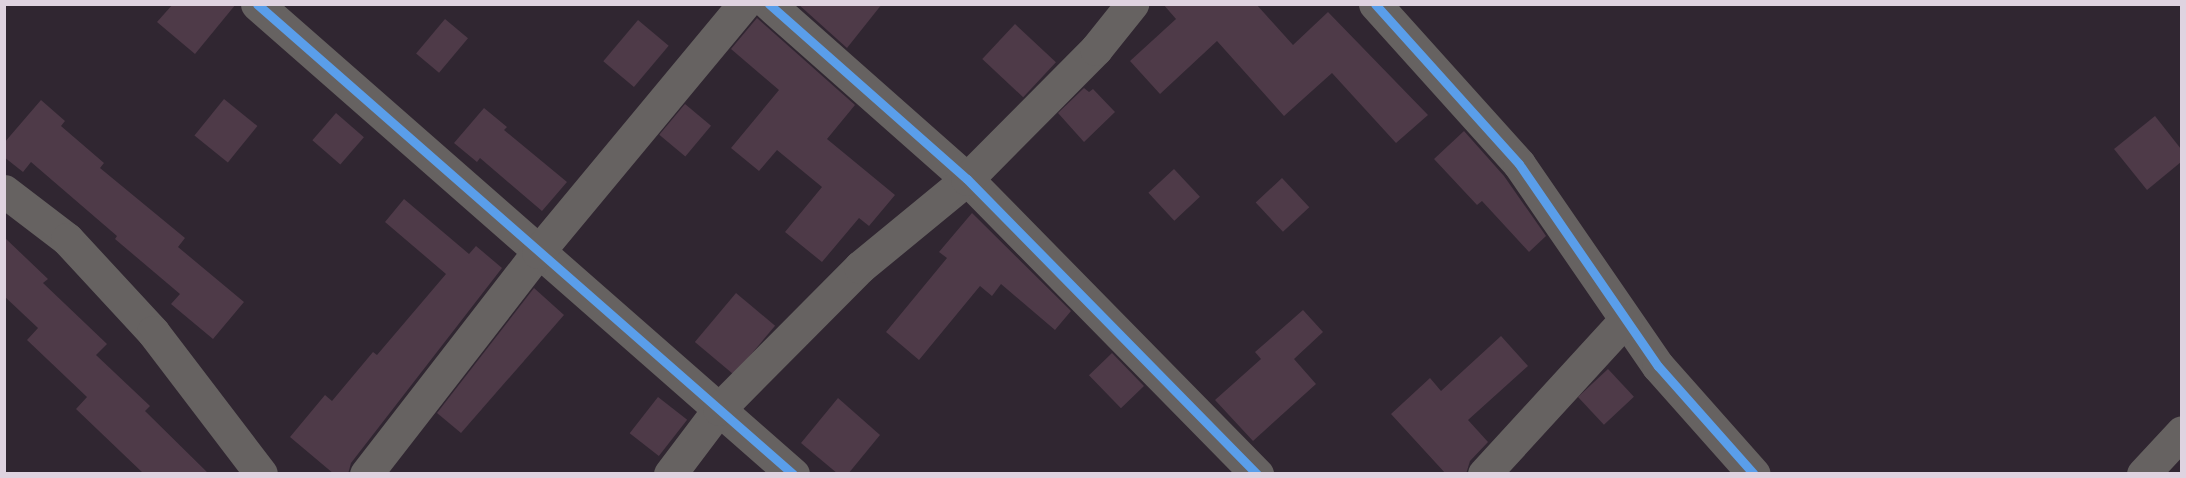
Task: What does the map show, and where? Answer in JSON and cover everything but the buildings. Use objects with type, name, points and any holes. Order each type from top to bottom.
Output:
[{"type":"street","points":[[256,4],[793,474]]},
{"type":"street","points":[[366,474],[538,252],[744,4]]},
{"type":"street","points":[[769,4],[967,179],[1257,474]]},
{"type":"street","points":[[670,474],[719,409],[860,267],[967,179],[1096,49],[1132,4]]},
{"type":"street","points":[[1375,4],[1519,164],[1586,256],[1625,320],[1658,366],[1754,474]]},
{"type":"street","points":[[4,191],[67,239],[153,332],[255,471]]},
{"type":"street","points":[[1484,474],[1625,320]]},
{"type":"street","points":[[2143,474],[2181,432]]},
{"type":"cycle path","points":[[257,4],[793,474]]},
{"type":"cycle path","points":[[769,4],[967,179],[1257,474]]},
{"type":"cycle path","points":[[1375,4],[1519,164],[1658,366],[1754,474]]}]
